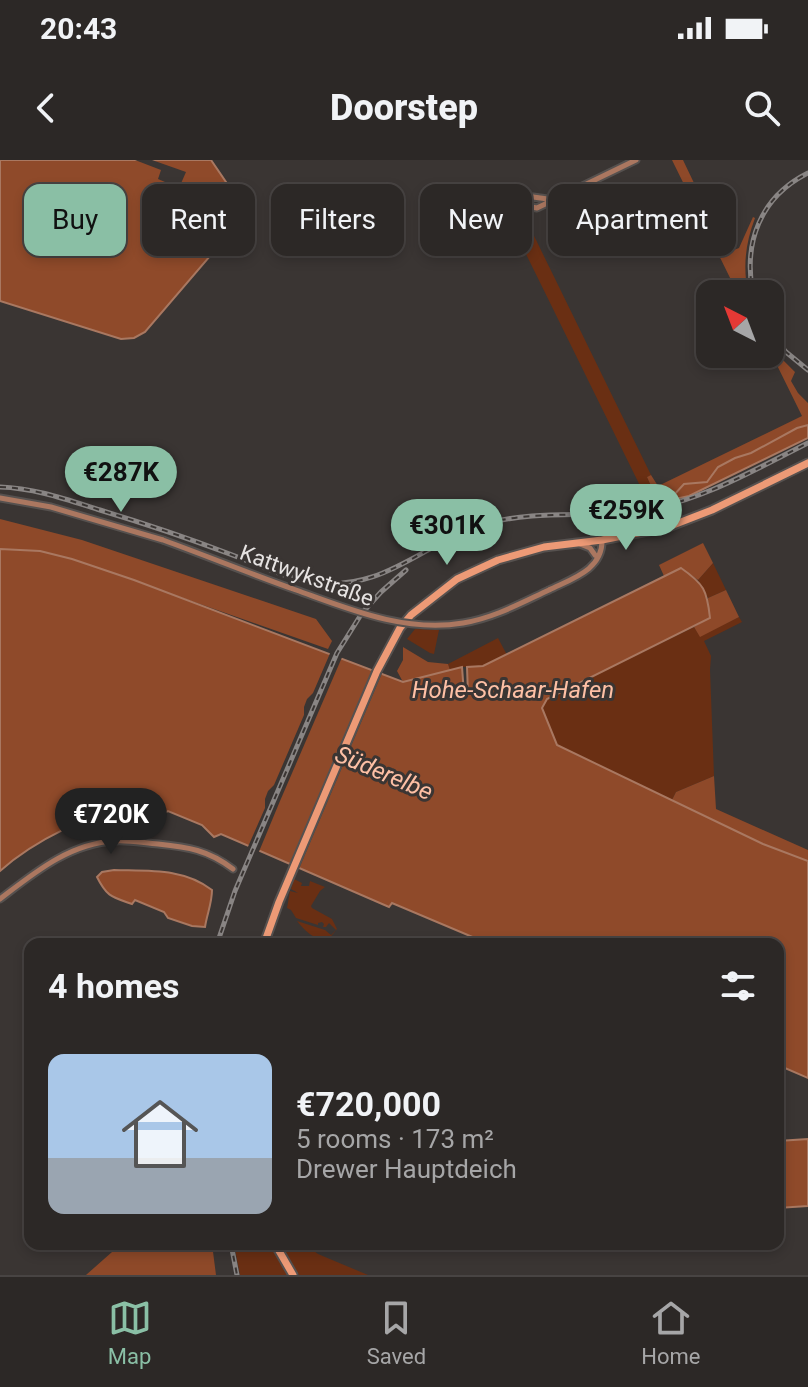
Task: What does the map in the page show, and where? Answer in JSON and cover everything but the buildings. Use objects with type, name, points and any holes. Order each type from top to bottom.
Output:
[{"type":"main road","points":[[266,938],[377,671],[400,632],[440,593],[473,572],[517,554],[651,531],[693,518],[808,463]]},
{"type":"main road","points":[[278,1250],[293,1275]]},
{"type":"street","points":[[587,184],[636,160]]},
{"type":"street","name":"Kattwykstraße","points":[[0,498],[51,507],[163,540],[310,595],[380,618],[406,623],[445,625],[475,621],[500,613],[587,571],[596,557]]},
{"type":"street","points":[[576,543],[590,548],[596,557],[601,551],[602,540]]},
{"type":"street","points":[[0,899],[55,860],[75,850],[115,840],[196,848],[233,869]]},
{"type":"shaded area","points":[[672,160],[683,160],[694,184],[684,184]]},
{"type":"shaded area","points":[[753,217],[746,256],[747,280],[731,280],[719,256],[736,256],[736,249]]},
{"type":"shaded area","points":[[532,232],[651,475],[647,477],[659,504],[626,506],[648,502],[527,256],[532,256]]},
{"type":"shaded area","points":[[784,361],[795,372],[791,381],[808,403],[808,425],[718,467],[707,482],[691,483],[672,497],[674,501],[659,504],[647,477],[651,475],[658,486],[802,416],[778,368],[784,368]]},
{"type":"shaded area","points":[[0,519],[82,540],[316,619],[332,641],[328,649],[72,559],[40,551],[0,549]]},
{"type":"shaded area","points":[[703,543],[713,563],[698,580],[681,568],[664,576],[659,565]]},
{"type":"shaded area","points":[[713,563],[726,590],[708,598],[698,580]]},
{"type":"shaded area","points":[[726,590],[739,617],[700,637],[694,627],[709,618],[708,598]]},
{"type":"shaded area","points":[[739,617],[742,622],[704,641],[711,656],[714,776],[676,792],[672,800],[557,745],[542,707],[547,699],[694,627],[700,636]]},
{"type":"shaded area","points":[[415,629],[439,630],[434,654],[407,639]]},
{"type":"shaded area","points":[[498,638],[507,655],[483,666],[450,670],[448,664]]},
{"type":"shaded area","points":[[403,647],[428,662],[448,664],[450,670],[403,682],[397,671],[403,660]]},
{"type":"shaded area","points":[[714,776],[716,809],[808,850],[808,861],[763,844],[672,800],[676,792]]},
{"type":"shaded area","points":[[294,879],[302,883],[301,886],[309,886],[310,881],[325,887],[311,906],[332,919],[337,929],[330,938],[315,937],[297,921],[331,935],[336,930],[329,923],[323,927],[322,922],[318,925],[296,918],[287,908],[290,891],[298,893],[291,889]]},
{"type":"shaded area","points":[[213,1250],[216,1275],[86,1275],[112,1252]]},
{"type":"shaded area","points":[[235,1250],[275,1250],[288,1275],[240,1275]]},
{"type":"shaded area","points":[[284,1250],[312,1250],[368,1275],[299,1275]]},
{"type":"water","points":[[0,160],[211,160],[227,184],[142,184],[142,256],[210,256],[145,332],[134,338],[121,339],[0,301]]},
{"type":"water","points":[[808,425],[808,438],[689,496],[672,497],[684,484],[707,482],[718,467]]},
{"type":"water","points":[[0,549],[40,551],[72,559],[403,682],[462,667],[466,696],[467,667],[483,666],[681,568],[703,588],[710,618],[547,699],[542,708],[557,745],[763,844],[808,861],[808,1078],[784,1068],[784,938],[475,938],[392,903],[389,907],[221,834],[214,837],[202,825],[168,811],[154,820],[138,810],[122,810],[84,820],[46,839],[0,871]]},
{"type":"water","points":[[102,872],[166,872],[201,883],[212,890],[205,927],[168,918],[164,912],[135,900],[132,904],[111,895],[97,877]]},
{"type":"water","points":[[808,1139],[808,1206],[784,1208],[784,1141]]},
{"type":"pier","points":[[135,160],[152,160],[186,172],[181,184],[170,184],[158,179],[161,170]]},
{"type":"pier","points":[[331,651],[343,655],[258,854],[247,849],[265,808],[268,791],[274,785],[304,715],[307,699],[313,693]]},
{"type":"pier","points":[[373,670],[382,673],[298,871],[289,867]]},
{"type":"railway","points":[[752,280],[753,240],[759,223],[778,195],[808,173]]},
{"type":"railway","points":[[784,350],[808,370]]},
{"type":"railway","points":[[0,487],[39,492],[76,502],[291,577],[339,583],[383,573],[444,541],[488,523],[545,515],[601,514],[662,507],[726,484],[808,443]]},
{"type":"railway","points":[[219,938],[235,891],[337,653],[362,613],[406,570]]},
{"type":"railway","points":[[232,1250],[237,1275]]},
{"type":"water label","name":"Hohe-Schaar-Hafen","points":[[513,690]]},
{"type":"water label","name":"Süderelbe","points":[[384,773]]}]
